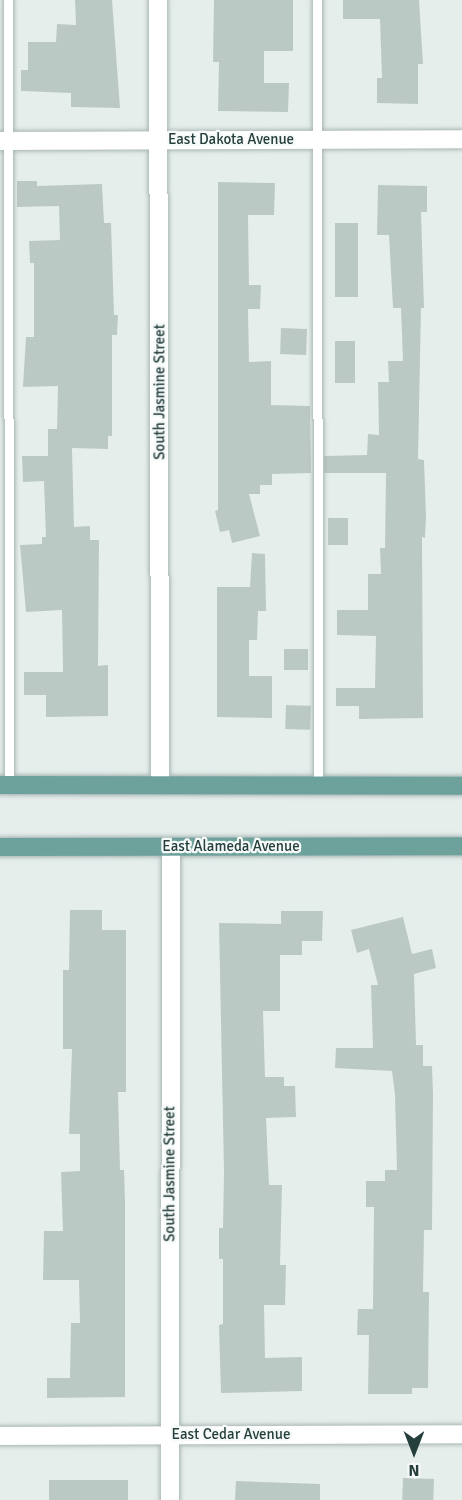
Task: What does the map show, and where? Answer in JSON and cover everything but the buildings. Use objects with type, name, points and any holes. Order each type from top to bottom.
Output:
[{"type":"main road","points":[[5,785],[462,786]]},
{"type":"main road","name":"East Alameda Avenue","points":[[0,847],[462,846]]},
{"type":"street","name":"South Jasmine Street","points":[[158,0],[160,784]]},
{"type":"street","name":"East Dakota Avenue","points":[[4,141],[462,139]]},
{"type":"street","name":"South Jasmine Street","points":[[170,1500],[171,848]]},
{"type":"street","name":"East Cedar Avenue","points":[[0,1437],[462,1434]]},
{"type":"lane","points":[[5,785],[4,141],[8,0]]},
{"type":"lane","points":[[317,0],[318,786]]}]
